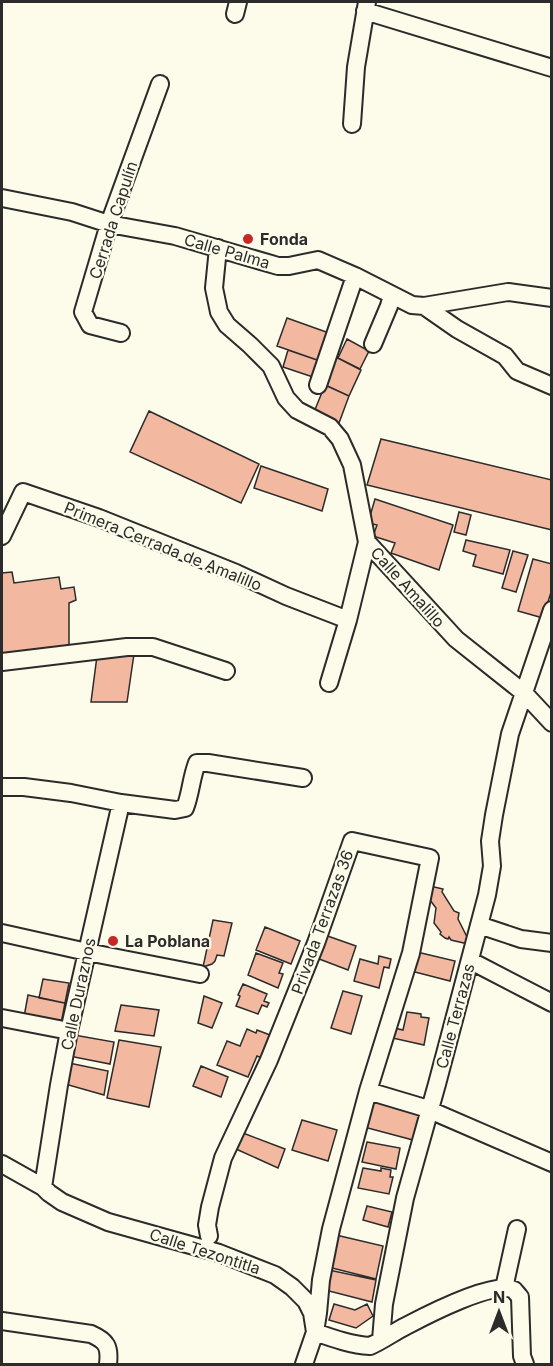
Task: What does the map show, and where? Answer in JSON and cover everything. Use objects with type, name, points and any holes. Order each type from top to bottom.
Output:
[{"type":"street","points":[[352,124],[356,67],[366,6],[552,68]]},
{"type":"street","name":"Cerrada Capulín","points":[[121,333],[90,325],[83,312],[109,224],[160,84]]},
{"type":"street","name":"Calle Palma","points":[[2,198],[72,212],[109,224],[175,236],[278,266],[318,260],[412,305],[424,306],[508,292],[552,298]]},
{"type":"street","name":"Calle Amalillo","points":[[218,248],[214,288],[219,312],[227,325],[271,366],[286,398],[297,410],[330,427],[340,439],[352,465],[367,542],[456,639],[524,693],[552,723]]},
{"type":"street","points":[[318,385],[355,276]]},
{"type":"street","points":[[373,344],[392,295]]},
{"type":"street","points":[[424,306],[457,329],[505,356],[517,371],[552,386]]},
{"type":"street","name":"Primera Cerrada de Amalillo","points":[[2,536],[23,492],[99,518],[348,620]]},
{"type":"street","points":[[329,683],[348,620],[367,542]]},
{"type":"street","name":"Calle Terrazas","points":[[381,1340],[384,1304],[405,1198],[487,895],[492,866],[490,841],[510,734],[552,610]]},
{"type":"street","points":[[2,662],[127,647],[153,647],[226,671]]},
{"type":"street","points":[[2,787],[24,787],[71,793],[121,803],[175,810],[185,808],[192,774],[197,763],[303,778]]},
{"type":"street","name":"Calle Duraznos","points":[[43,1186],[69,1031],[121,803]]},
{"type":"street","name":"Privada Terrazas 36","points":[[209,1236],[207,1225],[210,1207],[223,1158],[269,1060],[316,943],[352,841],[430,858],[411,953],[368,1091],[331,1229],[321,1281],[315,1332],[304,1365]]},
{"type":"street","points":[[479,926],[521,939],[552,943]]},
{"type":"street","points":[[2,933],[200,974]]},
{"type":"street","points":[[471,961],[552,1003]]},
{"type":"street","points":[[2,1018],[69,1031]]},
{"type":"street","points":[[368,1091],[430,1110],[552,1163]]},
{"type":"street","name":"Calle Tezontitla","points":[[2,1164],[43,1186],[62,1202],[108,1222],[219,1252],[275,1275],[306,1301],[312,1313],[315,1332]]},
{"type":"street","points":[[504,1288],[517,1229]]},
{"type":"street","points":[[315,1332],[370,1346],[434,1312],[483,1291],[504,1288],[514,1290],[520,1297],[522,1356],[525,1365]]},
{"type":"street","points":[[2,1321],[91,1334],[101,1338],[107,1345],[108,1365]]},
{"type":"building","points":[[287,318],[329,333],[320,361],[277,346]]},
{"type":"building","points":[[347,339],[369,351],[360,369],[338,358]]},
{"type":"building","points":[[288,350],[320,361],[313,377],[283,367]]},
{"type":"building","points":[[332,355],[361,370],[349,396],[321,383]]},
{"type":"building","points":[[325,385],[349,396],[339,423],[314,412]]},
{"type":"building","points":[[149,411],[259,464],[241,503],[130,452]]},
{"type":"building","points":[[381,439],[552,480],[552,530],[367,485]]},
{"type":"building","points":[[261,466],[328,489],[322,511],[254,488]]},
{"type":"building","points":[[375,499],[453,525],[439,570],[391,553],[395,543],[373,536],[377,525],[368,523]]},
{"type":"building","points":[[459,512],[471,515],[466,535],[454,532]]},
{"type":"building","points":[[466,540],[510,550],[503,574],[473,566],[476,555],[463,551]]},
{"type":"building","points":[[513,551],[528,555],[516,592],[502,588]]},
{"type":"building","points":[[533,559],[552,564],[552,589],[543,618],[518,611]]},
{"type":"building","points":[[12,572],[14,583],[59,577],[61,589],[74,587],[76,600],[69,603],[69,646],[2,654],[2,573]]},
{"type":"building","points":[[134,654],[127,702],[91,702],[97,656]]},
{"type":"building","points":[[430,886],[443,889],[442,892],[454,911],[459,913],[458,919],[468,939],[468,944],[451,940],[449,937],[445,938],[440,934],[441,932],[434,923],[436,908],[427,896]]},
{"type":"building","points":[[213,920],[232,923],[224,956],[217,955],[212,964],[203,967]]},
{"type":"building","points":[[265,927],[300,941],[291,964],[256,950]]},
{"type":"building","points":[[322,934],[356,946],[348,970],[314,957]]},
{"type":"building","points":[[417,952],[455,961],[450,981],[411,971]]},
{"type":"building","points":[[256,953],[283,963],[279,973],[283,974],[278,988],[248,975]]},
{"type":"building","points":[[379,956],[391,959],[389,968],[384,967],[379,988],[354,981],[360,959],[378,964]]},
{"type":"building","points":[[43,979],[69,983],[65,1003],[39,998]]},
{"type":"building","points":[[243,984],[267,994],[264,1001],[269,1003],[267,1007],[262,1005],[258,1014],[236,1006]]},
{"type":"building","points":[[343,991],[362,996],[351,1034],[331,1028]]},
{"type":"building","points":[[28,995],[65,1003],[61,1024],[24,1017]]},
{"type":"building","points":[[204,996],[222,1003],[212,1028],[198,1023]]},
{"type":"building","points":[[121,1005],[159,1010],[154,1036],[115,1031]]},
{"type":"building","points":[[407,1012],[429,1018],[424,1045],[388,1037],[390,1027],[403,1030]]},
{"type":"building","points":[[247,1029],[270,1035],[262,1058],[257,1056],[248,1077],[217,1065],[227,1041],[240,1046]]},
{"type":"building","points":[[74,1035],[114,1042],[110,1064],[69,1056]]},
{"type":"building","points":[[119,1040],[161,1047],[149,1107],[107,1098]]},
{"type":"building","points":[[69,1063],[108,1071],[104,1095],[65,1084]]},
{"type":"building","points":[[201,1066],[228,1077],[221,1097],[193,1086]]},
{"type":"building","points":[[373,1099],[420,1111],[413,1140],[364,1127]]},
{"type":"building","points":[[302,1120],[337,1130],[328,1161],[292,1150]]},
{"type":"building","points":[[243,1133],[285,1149],[278,1168],[236,1149]]},
{"type":"building","points":[[367,1142],[400,1148],[396,1169],[362,1162]]},
{"type":"building","points":[[363,1168],[391,1170],[390,1177],[393,1177],[389,1194],[358,1188]]},
{"type":"building","points":[[367,1206],[392,1212],[388,1227],[363,1220]]},
{"type":"building","points":[[336,1235],[383,1246],[376,1279],[328,1267]]},
{"type":"building","points":[[329,1270],[376,1280],[372,1302],[325,1290]]},
{"type":"building","points":[[334,1304],[355,1310],[367,1304],[373,1316],[356,1328],[329,1320]]},
{"type":"place","name":"Fonda","points":[[248,239]]},
{"type":"place","name":"La Poblana","points":[[113,941]]}]
